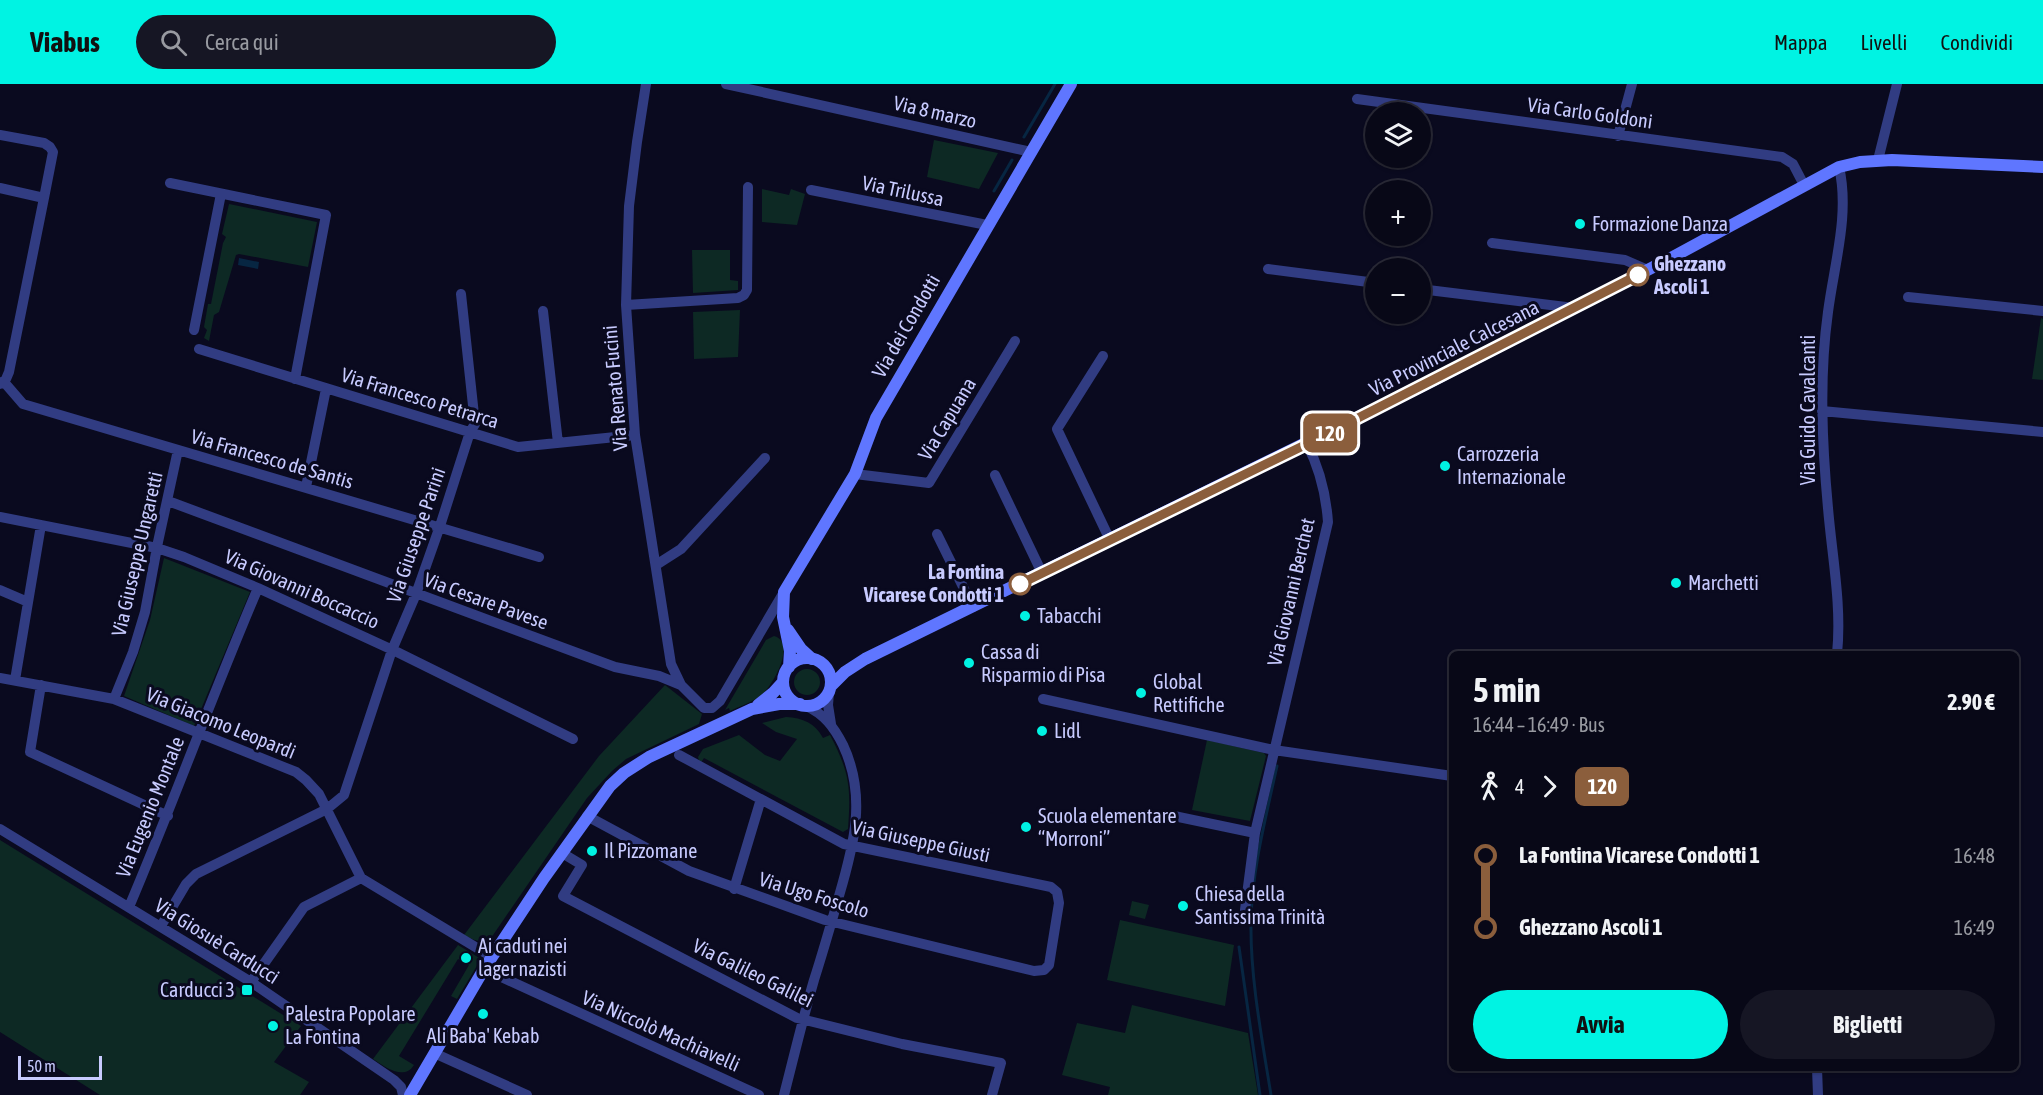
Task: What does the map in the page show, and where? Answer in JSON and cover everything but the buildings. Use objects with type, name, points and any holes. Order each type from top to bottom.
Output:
[{"type":"main road","name":"Via dei Condotti","points":[[784,592],[855,474],[876,418],[1071,84]]},
{"type":"main road","name":"Via Provinciale Calcesana","points":[[830,689],[845,672],[866,659],[1307,444],[1648,270],[1839,167],[1878,160],[2043,167]]},
{"type":"main road","points":[[410,1095],[484,969],[587,816],[610,786],[638,763],[752,709],[773,693],[783,681],[789,667],[790,651],[784,625],[784,592]]},
{"type":"main road","points":[[752,709],[779,704],[803,705],[820,702],[830,689],[830,674],[824,665],[812,659],[797,644],[784,625]]},
{"type":"main road","points":[[789,667],[799,659],[812,659]]},
{"type":"main road","name":"Via Provinciale Calcesana","points":[[824,665],[838,667],[866,659]]},
{"type":"main road","points":[[783,681],[790,698],[803,705]]},
{"type":"street","name":"Via Renato Fucini","points":[[646,84],[629,206],[627,305],[635,435],[671,664],[681,685]]},
{"type":"street","name":"Via 8 marzo","points":[[726,84],[1031,152]]},
{"type":"street","points":[[1618,136],[1632,84]]},
{"type":"street","points":[[1878,160],[1897,84]]},
{"type":"street","name":"Via Carlo Goldoni","points":[[1357,99],[1782,157],[1793,164],[1804,185]]},
{"type":"street","points":[[0,135],[44,143],[53,152],[9,372],[2,383]]},
{"type":"street","name":"Via Guido Cavalcanti","points":[[1837,651],[1839,620],[1822,411],[1825,332],[1843,195],[1839,167]]},
{"type":"street","points":[[170,183],[326,215],[295,379]]},
{"type":"street","points":[[627,305],[738,298],[744,295],[747,290],[748,187]]},
{"type":"street","points":[[0,188],[44,198]]},
{"type":"street","name":"Via Trilussa","points":[[811,190],[987,225]]},
{"type":"street","points":[[194,330],[221,194]]},
{"type":"street","points":[[1492,243],[1625,260],[1648,270]]},
{"type":"street","points":[[1268,269],[1365,282]]},
{"type":"street","points":[[1431,290],[1574,308]]},
{"type":"street","name":"Via Giuseppe Parini","points":[[327,808],[344,795],[392,650],[416,594],[470,432],[475,424],[461,294]]},
{"type":"street","points":[[1908,297],[2043,311]]},
{"type":"street","points":[[543,311],[558,443]]},
{"type":"street","name":"Via Capuana","points":[[855,474],[929,483],[1015,341]]},
{"type":"street","name":"Via Francesco Petrarca","points":[[199,349],[518,447],[635,435]]},
{"type":"street","points":[[1103,356],[1058,429],[1110,540]]},
{"type":"street","name":"Via Francesco de Santis","points":[[2,383],[22,404],[539,557]]},
{"type":"street","points":[[306,487],[326,389]]},
{"type":"street","points":[[1822,411],[2043,432]]},
{"type":"street","name":"Via Giovanni Berchet","points":[[1245,909],[1255,833],[1328,522],[1320,476],[1307,444]]},
{"type":"street","name":"Via Giuseppe Ungaretti","points":[[114,699],[134,652],[146,612],[178,450]]},
{"type":"street","points":[[656,565],[681,549],[765,458]]},
{"type":"street","points":[[995,475],[1042,573]]},
{"type":"street","name":"Via Cesare Pavese","points":[[168,501],[615,667],[659,676],[681,685]]},
{"type":"street","name":"Via Giovanni Boccaccio","points":[[0,517],[157,548],[258,588],[392,650],[573,739]]},
{"type":"street","points":[[15,680],[41,525]]},
{"type":"street","points":[[937,534],[973,607]]},
{"type":"street","name":"Via Eugenio Montale","points":[[129,907],[168,816],[258,588]]},
{"type":"street","points":[[0,590],[28,602]]},
{"type":"street","name":"Via dei Condotti","points":[[681,685],[699,704],[709,709],[716,706],[784,592]]},
{"type":"street","points":[[762,629],[773,625],[784,625]]},
{"type":"street","points":[[659,676],[671,664]]},
{"type":"street","name":"Via Giacomo Leopardi","points":[[0,678],[114,699],[296,772],[312,785],[327,808],[361,878]]},
{"type":"street","points":[[41,685],[30,752],[168,816]]},
{"type":"street","points":[[830,689],[828,705],[831,725]]},
{"type":"street","points":[[1043,699],[1274,750],[1449,776]]},
{"type":"street","points":[[784,1095],[802,1020],[854,846],[856,812],[854,776],[848,755],[831,725],[816,711],[803,705]]},
{"type":"street","name":"Via Giuseppe Giusti","points":[[679,755],[844,844],[1054,889],[1059,903],[1049,965],[1044,970]]},
{"type":"street","points":[[734,888],[761,799]]},
{"type":"street","points":[[161,926],[186,884],[196,874],[327,808]]},
{"type":"street","name":"Via Ugo Foscolo","points":[[587,816],[689,871],[831,923],[1034,970],[1044,970]]},
{"type":"street","points":[[1174,816],[1255,833]]},
{"type":"street","name":"Via Giosuè Carducci","points":[[0,829],[250,982],[394,1080],[401,1086],[403,1095]]},
{"type":"street","name":"Via Galileo Galilei","points":[[562,853],[582,865],[563,897],[802,1020],[902,1044],[1001,1063],[992,1095]]},
{"type":"street","points":[[250,982],[304,907],[361,878],[492,957]]},
{"type":"street","name":"Via Niccolò Machiavelli","points":[[484,969],[759,1095]]},
{"type":"street","points":[[434,1053],[527,1095]]},
{"type":"street","points":[[1817,1071],[1818,1095]]},
{"type":"green space","points":[[934,140],[998,153],[979,189],[927,177]]},
{"type":"green space","points":[[762,189],[789,195],[791,189],[805,194],[797,225],[762,222]]},
{"type":"green space","points":[[229,204],[317,222],[308,267],[236,255],[219,312],[214,315],[209,341],[204,338],[207,330],[204,327],[226,237],[222,234]]},
{"type":"green space","points":[[692,250],[730,250],[730,280],[738,281],[738,290],[693,293]]},
{"type":"green space","points":[[740,310],[738,357],[694,359],[693,312]]},
{"type":"green space","points":[[2041,318],[2043,319],[2043,380],[2032,379]]},
{"type":"green space","points":[[164,558],[250,592],[194,726],[124,696],[150,620]]},
{"type":"green space","points":[[774,636],[781,640],[783,655],[771,684],[753,701],[730,711],[729,708],[725,710],[766,640]]},
{"type":"green space","points":[[807,669],[816,673],[820,682],[816,691],[807,695],[798,691],[794,682],[798,673]]},
{"type":"green space","points":[[665,685],[702,714],[699,724],[626,759],[612,771],[587,798],[491,938],[480,941],[464,935],[599,756]]},
{"type":"green space","points":[[786,717],[808,722],[823,738],[830,735],[837,748],[849,791],[848,829],[843,832],[704,758],[700,764],[698,757],[703,749],[739,735],[765,755],[780,761],[797,739],[776,732],[762,723]]},
{"type":"green space","points":[[1207,740],[1264,753],[1266,756],[1250,821],[1192,810]]},
{"type":"green space","points":[[0,840],[301,1026],[274,1062],[309,1082],[300,1095],[100,1095],[0,1032]]},
{"type":"green space","points":[[1132,901],[1149,905],[1145,919],[1129,915]]},
{"type":"green space","points":[[1120,920],[1234,945],[1225,1006],[1107,980]]},
{"type":"green space","points":[[458,945],[481,959],[457,999],[451,996],[469,965],[458,959],[399,1056],[414,1065],[410,1070],[400,1072],[389,1069],[373,1059]]},
{"type":"green space","points":[[1132,1005],[1248,1033],[1258,1095],[1108,1095],[1110,1087],[1062,1075],[1077,1023],[1125,1033]]},
{"type":"water","points":[[239,258],[259,262],[258,269],[238,265]]},
{"type":"waterway","points":[[1024,137],[1055,84]]},
{"type":"waterway","points":[[994,191],[1012,160]]},
{"type":"waterway","points":[[1271,1095],[1260,1030],[1251,921],[1257,863],[1277,766]]},
{"type":"waterway","points":[[1239,947],[1260,1095]]},
{"type":"bus line","name":"120","points":[[1020,584],[1307,444],[1638,275]]},
{"type":"place","name":"Formazione Danza","points":[[1580,224]]},
{"type":"place","name":"Ghezzano Ascoli 1","points":[[1638,275]]},
{"type":"place","name":"Carrozzeria Internazionale","points":[[1445,466]]},
{"type":"place","name":"Marchetti","points":[[1676,583]]},
{"type":"place","name":"La Fontina Vicarese Condotti 1","points":[[1020,584]]},
{"type":"place","name":"Tabacchi","points":[[1025,616]]},
{"type":"place","name":"Cassa di Risparmio di Pisa","points":[[969,663]]},
{"type":"place","name":"Global Rettifiche","points":[[1141,693]]},
{"type":"place","name":"Lidl","points":[[1042,731]]},
{"type":"place","name":"Scuola elementare “Morroni”","points":[[1026,827]]},
{"type":"place","name":"Il Pizzomane","points":[[592,851]]},
{"type":"place","name":"Chiesa della Santissima Trinità","points":[[1183,906]]},
{"type":"place","name":"Ai caduti nei lager nazisti","points":[[466,958]]},
{"type":"place","name":"Carducci 3","points":[[247,990]]},
{"type":"place","name":"Ali Baba' Kebab","points":[[483,1014]]},
{"type":"place","name":"Palestra Popolare La Fontina","points":[[273,1026]]}]
